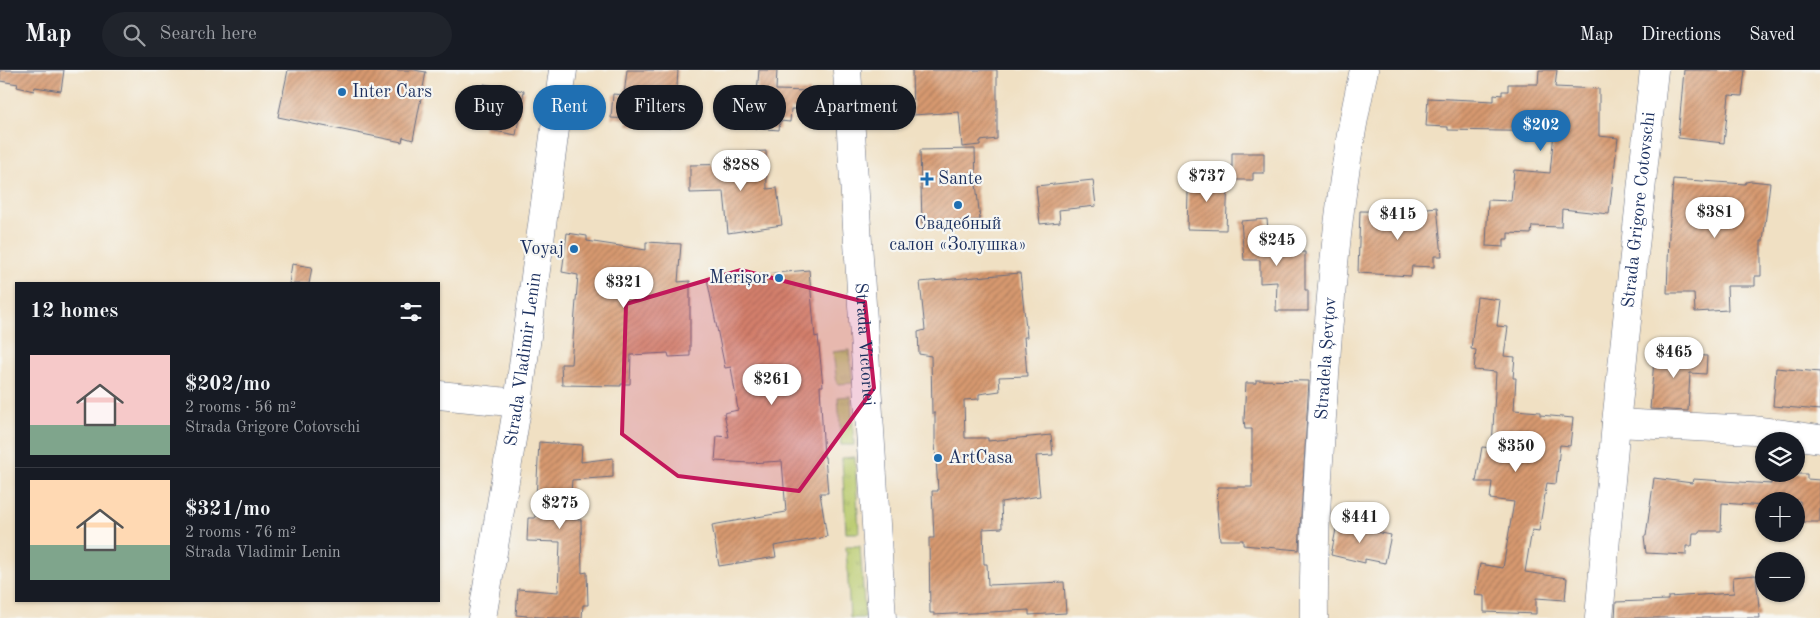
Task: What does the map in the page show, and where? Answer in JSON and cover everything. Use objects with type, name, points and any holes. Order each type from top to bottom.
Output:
[{"type":"street","name":"Strada Vladimir Lenin","points":[[482,618],[518,403],[563,70]]},
{"type":"street","name":"Strada Victoriei","points":[[847,70],[882,618]]},
{"type":"street","name":"Stradela Șevțov","points":[[1314,618],[1313,572],[1316,494],[1332,274],[1354,113],[1364,70]]},
{"type":"street","name":"Strada Grigore Cotovschi","points":[[1599,618],[1616,423],[1654,70]]},
{"type":"street","points":[[440,395],[518,403]]},
{"type":"street","points":[[1616,423],[1754,430],[1820,439]]},
{"type":"highlighted area","points":[[741,270],[865,302],[874,388],[799,491],[678,476],[622,434],[626,304]]},
{"type":"green space","points":[[849,350],[853,383],[837,384],[833,352]]},
{"type":"green space","points":[[851,396],[854,445],[841,445],[838,397]]},
{"type":"green space","points":[[855,457],[859,533],[846,533],[842,458]]},
{"type":"green space","points":[[846,546],[860,546],[865,618],[850,618]]},
{"type":"building","points":[[0,70],[64,70],[61,91],[35,87],[34,91],[17,87],[18,84],[0,81]]},
{"type":"building","points":[[288,70],[414,70],[426,72],[413,140],[403,137],[402,142],[278,117]]},
{"type":"building","points":[[627,70],[678,70],[677,85],[625,85]]},
{"type":"building","points":[[759,70],[777,70],[776,85],[758,85]]},
{"type":"building","points":[[912,70],[997,70],[997,139],[980,141],[980,145],[962,147],[959,112],[916,115],[916,85],[912,85]]},
{"type":"building","points":[[1539,70],[1557,70],[1555,87],[1599,89],[1599,136],[1618,138],[1609,214],[1562,209],[1561,227],[1532,226],[1531,234],[1508,233],[1508,239],[1504,239],[1504,247],[1486,246],[1488,200],[1511,201],[1514,170],[1550,173],[1554,132],[1448,130],[1448,127],[1426,126],[1428,98],[1494,101],[1494,94],[1502,95],[1502,91],[1508,91],[1508,84],[1538,84]]},
{"type":"building","points":[[1684,70],[1745,70],[1742,96],[1729,95],[1724,143],[1678,138]]},
{"type":"building","points":[[786,90],[796,91],[796,109],[791,109],[790,122],[786,122]]},
{"type":"building","points":[[613,94],[616,94],[616,118],[611,118]]},
{"type":"building","points":[[489,130],[517,130],[516,135]]},
{"type":"building","points":[[975,149],[980,220],[922,223],[920,150]]},
{"type":"building","points":[[766,151],[767,189],[777,188],[782,225],[728,233],[724,192],[690,193],[690,165],[746,164],[746,152]]},
{"type":"building","points":[[1232,153],[1264,153],[1264,173],[1253,173],[1253,180],[1232,180]]},
{"type":"building","points":[[1191,173],[1228,179],[1226,230],[1187,229],[1188,193]]},
{"type":"building","points":[[1673,179],[1745,184],[1751,181],[1770,183],[1763,241],[1761,241],[1761,276],[1755,276],[1755,286],[1727,286],[1728,310],[1695,312],[1694,293],[1667,293]]},
{"type":"building","points":[[1093,180],[1096,206],[1059,210],[1060,222],[1040,224],[1036,186]]},
{"type":"building","points":[[1437,207],[1442,256],[1434,256],[1434,267],[1412,266],[1411,276],[1358,273],[1360,211],[1419,212],[1418,209]]},
{"type":"building","points":[[1267,219],[1270,252],[1305,252],[1305,290],[1308,290],[1308,311],[1276,311],[1277,282],[1260,283],[1260,260],[1244,260],[1241,221]]},
{"type":"building","points":[[567,233],[587,236],[587,241],[646,250],[646,242],[681,244],[678,282],[690,281],[690,356],[669,357],[668,353],[631,355],[630,384],[621,384],[621,386],[562,385],[561,364],[571,364],[578,275],[562,272]]},
{"type":"building","points":[[292,264],[312,267],[309,282],[289,282]]},
{"type":"building","points":[[809,270],[815,337],[818,336],[823,386],[820,386],[828,493],[820,493],[827,537],[774,546],[776,557],[719,566],[712,525],[786,512],[782,461],[750,463],[715,461],[717,436],[729,437],[724,413],[738,410],[731,367],[725,368],[707,279]]},
{"type":"building","points":[[1020,273],[1027,337],[1024,337],[1027,376],[999,377],[1000,391],[979,394],[979,399],[964,400],[965,438],[988,438],[988,441],[1051,435],[1053,455],[1036,456],[1040,496],[1001,502],[1002,528],[983,529],[984,564],[987,564],[988,585],[1064,582],[1066,613],[1029,615],[1029,610],[934,615],[934,613],[930,613],[929,538],[934,538],[932,491],[938,491],[935,413],[932,413],[931,356],[919,354],[918,332],[925,330],[920,282]]},
{"type":"building","points":[[1477,297],[1500,300],[1497,326],[1508,327],[1504,356],[1515,357],[1513,378],[1516,378],[1514,410],[1540,412],[1540,415],[1573,418],[1570,446],[1560,445],[1556,484],[1547,483],[1539,531],[1532,530],[1525,572],[1567,578],[1565,600],[1536,598],[1536,614],[1484,612],[1484,596],[1475,595],[1480,564],[1503,568],[1514,502],[1490,499],[1492,482],[1476,482],[1482,447],[1492,448],[1496,372],[1474,370],[1476,350],[1471,349]]},
{"type":"building","points":[[1655,348],[1679,350],[1678,354],[1707,356],[1706,374],[1690,373],[1688,411],[1650,409]]},
{"type":"building","points":[[1776,368],[1820,372],[1820,410],[1773,406]]},
{"type":"building","points":[[1256,380],[1309,381],[1299,550],[1243,545],[1243,540],[1220,540],[1217,508],[1218,487],[1252,487],[1252,429],[1245,429],[1244,419],[1246,383],[1256,383]]},
{"type":"building","points":[[539,442],[582,445],[581,462],[613,458],[613,477],[572,480],[569,519],[581,520],[582,573],[587,572],[588,605],[583,605],[582,618],[516,615],[518,589],[558,592],[560,542],[527,541],[528,518],[535,518]]},
{"type":"building","points":[[1805,474],[1807,474],[1807,479],[1820,480],[1820,522],[1805,522],[1805,492],[1755,492],[1755,505],[1722,503],[1721,531],[1699,531],[1699,533],[1693,533],[1692,546],[1686,546],[1686,555],[1646,553],[1644,536],[1646,536],[1654,478],[1692,483],[1693,479],[1771,484],[1771,482],[1805,482]]},
{"type":"building","points":[[1337,524],[1391,535],[1385,563],[1365,559],[1365,563],[1331,555]]},
{"type":"building","points":[[1755,575],[1755,602],[1759,602],[1760,618],[1615,618],[1616,602],[1668,600],[1668,597],[1734,593],[1733,577]]},
{"type":"place","name":"Inter Cars","points":[[342,92]]},
{"type":"place","name":"Sante","points":[[927,179]]},
{"type":"place","name":"Свадебный салон «Золушка»","points":[[958,205]]},
{"type":"place","name":"Voyaj","points":[[574,249]]},
{"type":"place","name":"Merișor","points":[[779,278]]},
{"type":"place","name":"ArtCasa","points":[[938,458]]}]
